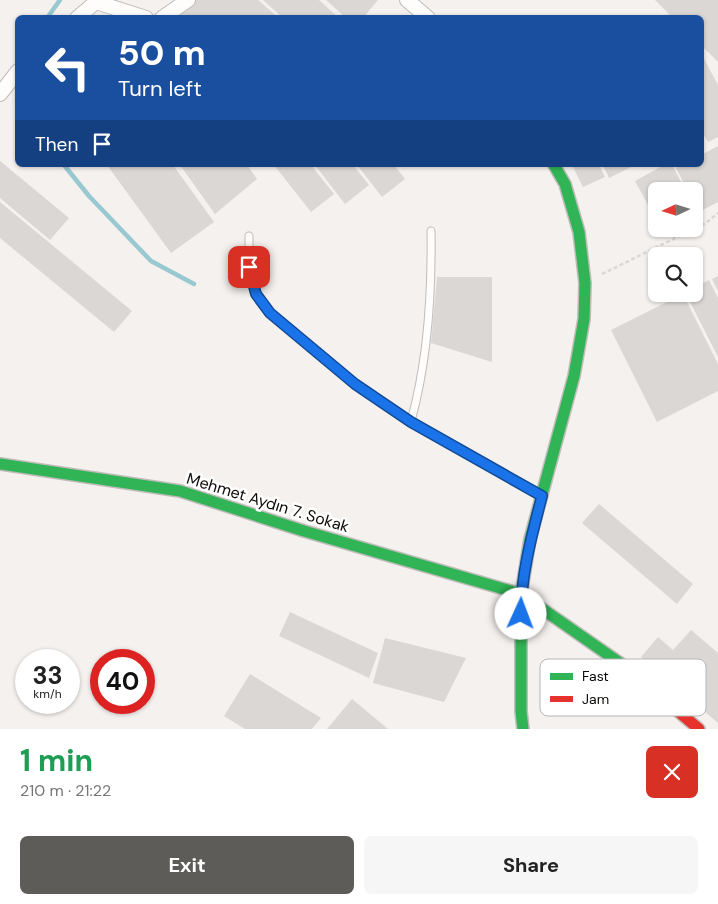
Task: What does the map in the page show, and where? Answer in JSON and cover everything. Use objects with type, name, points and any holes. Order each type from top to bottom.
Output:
[{"type":"street","points":[[166,15],[188,0]]},
{"type":"street","points":[[407,0],[424,15]]},
{"type":"street","points":[[81,15],[96,2],[137,15]]},
{"type":"street","points":[[0,94],[15,75]]},
{"type":"street","points":[[523,729],[521,711],[521,594],[530,539],[574,376],[584,319],[585,283],[578,232],[565,184],[555,167]]},
{"type":"street","name":"Mehmet Aydın 7. Sokak","points":[[0,464],[180,492],[304,531],[521,594],[614,659]]},
{"type":"street","name":"Mehmet Aydın 7. Sokak","points":[[683,716],[699,729]]},
{"type":"lane","points":[[411,422],[419,392],[431,298],[431,231]]},
{"type":"lane","points":[[249,236],[251,281],[256,294],[266,309],[355,384],[411,422],[542,496]]},
{"type":"path","points":[[585,283],[706,223],[718,213]]},
{"type":"building","points":[[194,0],[258,0],[276,15],[171,15]]},
{"type":"building","points":[[263,0],[319,0],[336,15],[280,15]]},
{"type":"building","points":[[326,0],[378,0],[366,15],[343,15]]},
{"type":"building","points":[[655,0],[718,0],[718,62],[704,48],[704,15],[670,15]]},
{"type":"building","points":[[704,59],[718,85],[718,137],[708,142],[704,135]]},
{"type":"building","points":[[718,146],[718,202],[703,210],[703,182],[683,182],[676,168],[704,167],[704,153]]},
{"type":"building","points":[[0,161],[69,218],[50,240],[0,198]]},
{"type":"building","points":[[108,167],[174,167],[214,222],[171,253]]},
{"type":"building","points":[[181,167],[248,167],[257,179],[215,214]]},
{"type":"building","points":[[276,167],[313,167],[334,194],[311,212]]},
{"type":"building","points":[[317,167],[355,167],[369,185],[345,204]]},
{"type":"building","points":[[359,167],[396,167],[405,179],[382,197]]},
{"type":"building","points":[[573,167],[600,167],[605,177],[583,187]]},
{"type":"building","points":[[604,167],[631,167],[609,178]]},
{"type":"building","points":[[660,167],[673,167],[681,182],[648,182],[648,205],[635,181]]},
{"type":"building","points":[[0,202],[132,311],[114,332],[0,238]]},
{"type":"building","points":[[718,276],[718,291],[712,279]]},
{"type":"building","points":[[437,277],[492,277],[492,362],[431,343]]},
{"type":"building","points":[[709,280],[718,298],[718,357],[690,302],[703,302],[703,283]]},
{"type":"building","points":[[667,302],[687,302],[718,364],[718,391],[657,422],[611,330]]},
{"type":"building","points":[[599,504],[693,584],[677,604],[582,523]]},
{"type":"building","points":[[290,612],[378,653],[369,678],[279,636]]},
{"type":"building","points":[[691,630],[718,653],[718,723],[706,713],[706,659],[643,659],[641,657],[658,637],[673,650]]},
{"type":"building","points":[[385,638],[466,658],[444,702],[373,683]]},
{"type":"building","points":[[250,674],[321,718],[312,729],[245,729],[224,716]]},
{"type":"building","points":[[352,699],[388,729],[327,729]]},
{"type":"waterway","points":[[49,15],[60,0]]},
{"type":"waterway","points":[[66,167],[89,196],[151,261],[194,284]]},
{"type":"traffic: fast","points":[[523,729],[521,711],[521,594],[530,539],[574,376],[584,319],[585,283],[579,232],[565,184],[555,167]]},
{"type":"traffic: fast","points":[[0,464],[180,491],[304,531],[521,594],[614,659]]},
{"type":"traffic: jam","points":[[684,716],[699,729]]},
{"type":"route","points":[[249,267],[251,281],[256,294],[270,313],[355,384],[411,422],[542,496],[530,539],[521,594],[521,614]]}]
